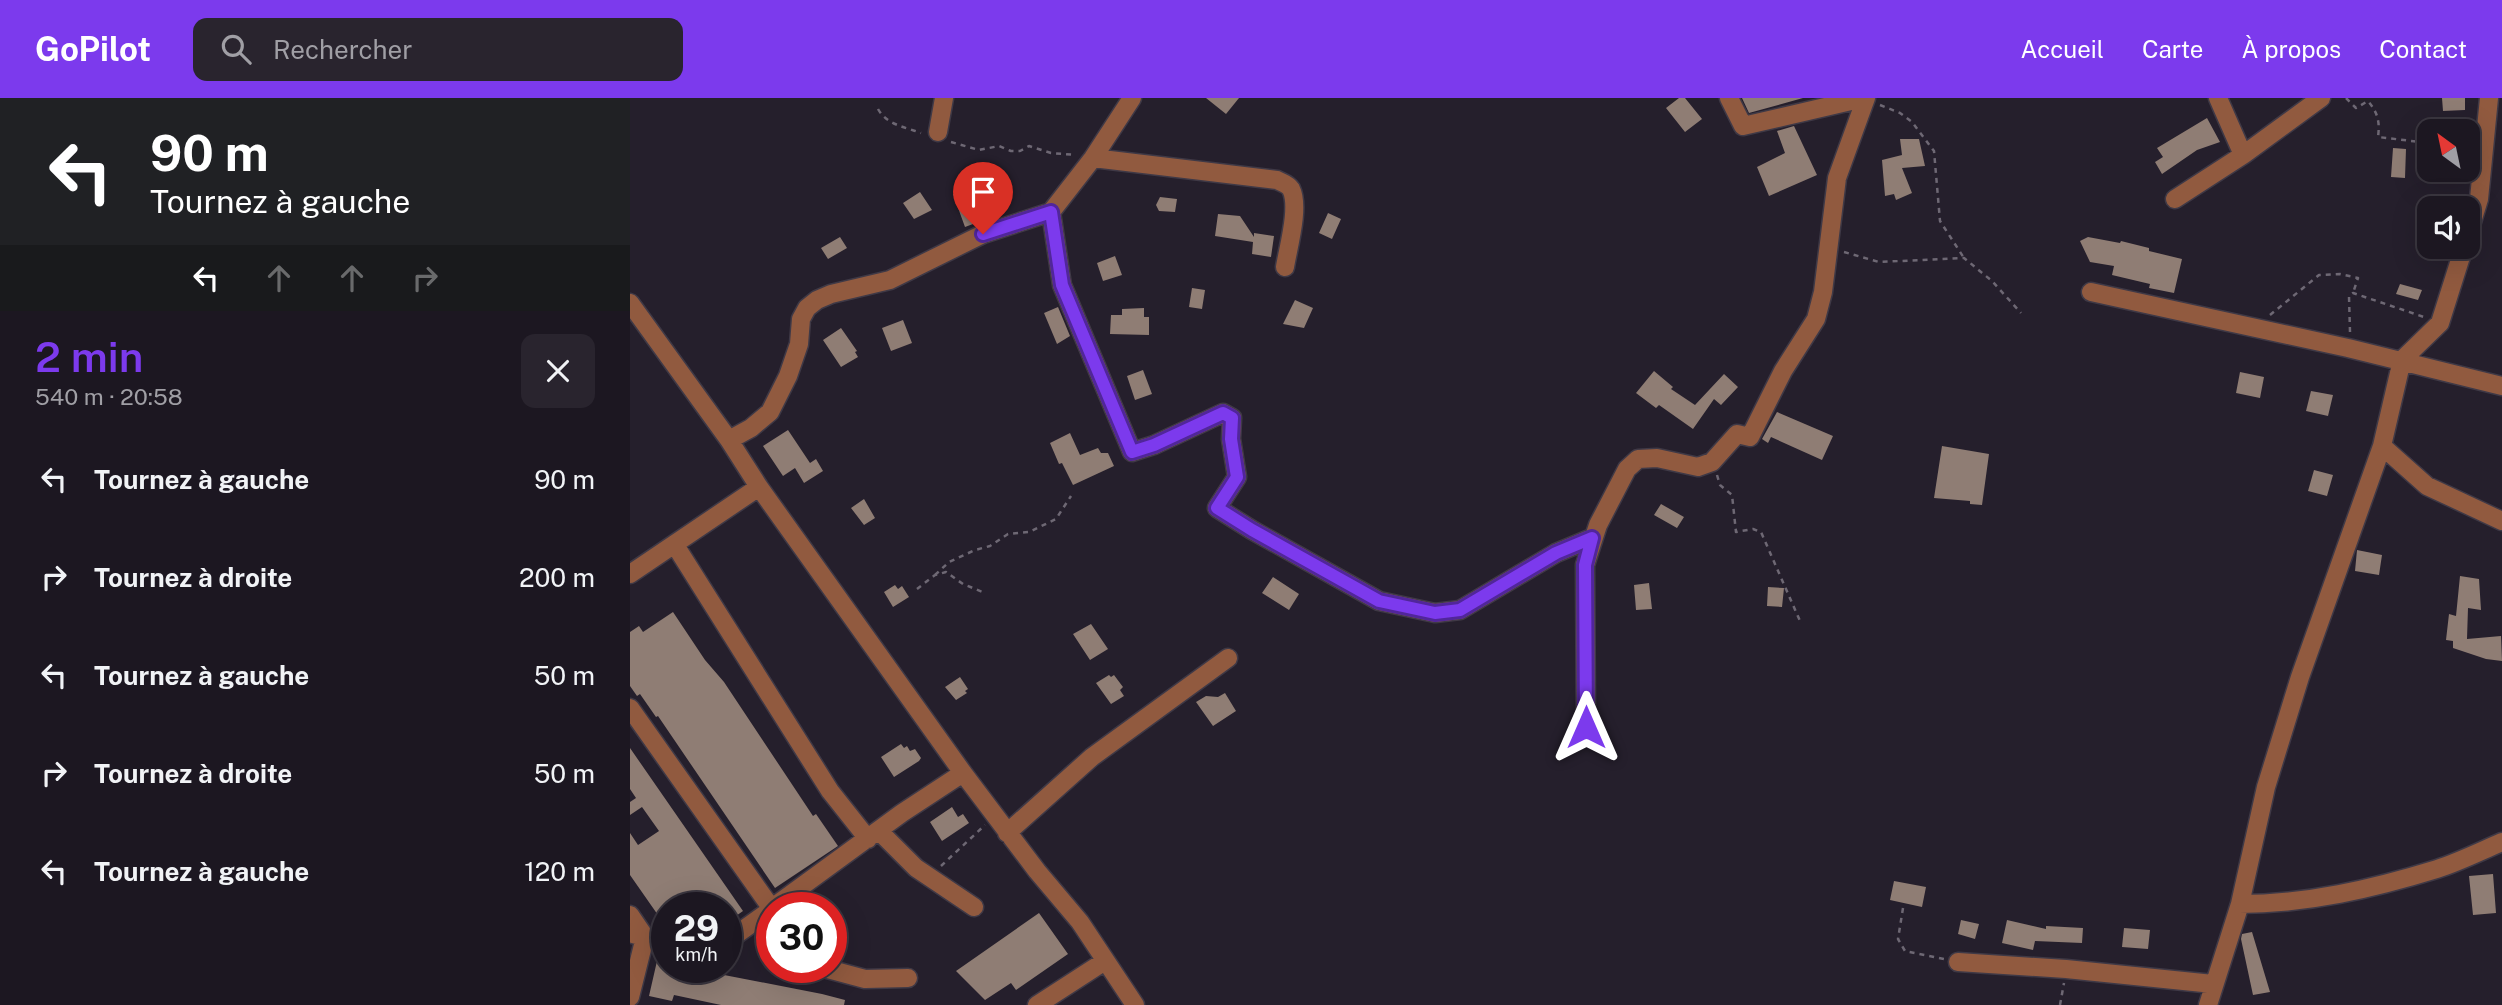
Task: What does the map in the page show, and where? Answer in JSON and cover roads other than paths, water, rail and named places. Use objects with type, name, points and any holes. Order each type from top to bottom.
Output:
[{"type":"street","points":[[938,136],[944,98]]},
{"type":"street","points":[[729,440],[751,428],[770,412],[788,376],[799,344],[801,319],[807,308],[817,300],[890,280],[983,234],[1051,212],[1093,158],[1132,98]]},
{"type":"street","points":[[1729,98],[1743,127],[1869,100]]},
{"type":"street","points":[[2218,98],[2243,155]]},
{"type":"street","points":[[2175,200],[2321,98]]},
{"type":"street","points":[[2479,196],[2489,98]]},
{"type":"street","points":[[1586,727],[1585,565],[1592,538],[1627,469],[1638,459],[1657,458],[1698,467],[1712,462],[1737,434],[1750,437],[1783,371],[1816,319],[1823,292],[1837,178],[1869,100]]},
{"type":"street","points":[[1093,158],[1277,180],[1286,184],[1290,187],[1295,206],[1285,267]]},
{"type":"street","points":[[1051,212],[1062,285],[1132,452],[1154,445],[1223,413],[1232,418],[1231,439],[1237,477],[1217,508],[1252,530],[1379,601],[1435,613],[1460,610],[1556,553],[1592,538]]},
{"type":"street","points":[[2208,1005],[2240,904],[2273,762],[2300,677],[2382,446],[2402,360],[2440,323],[2460,259]]},
{"type":"street","points":[[2091,292],[2258,327],[2502,386]]},
{"type":"street","points":[[630,303],[963,773],[1007,833],[1080,922],[1135,1005]]},
{"type":"street","points":[[2382,446],[2427,486],[2502,521]]},
{"type":"street","points":[[630,574],[759,487]]},
{"type":"street","points":[[675,545],[830,791],[874,835],[928,877],[974,907]]},
{"type":"street","points":[[1007,833],[1092,757],[1228,659]]},
{"type":"street","points":[[630,708],[760,892]]},
{"type":"street","points":[[795,892],[902,813],[963,773]]},
{"type":"street","points":[[2240,904],[2278,904],[2325,899],[2439,869],[2502,842]]},
{"type":"street","points":[[630,915],[637,935],[630,997]]},
{"type":"street","points":[[1037,1005],[1105,961]]},
{"type":"street","points":[[1958,962],[2066,969],[2213,984]]},
{"type":"street","points":[[847,974],[865,979],[908,978]]}]
